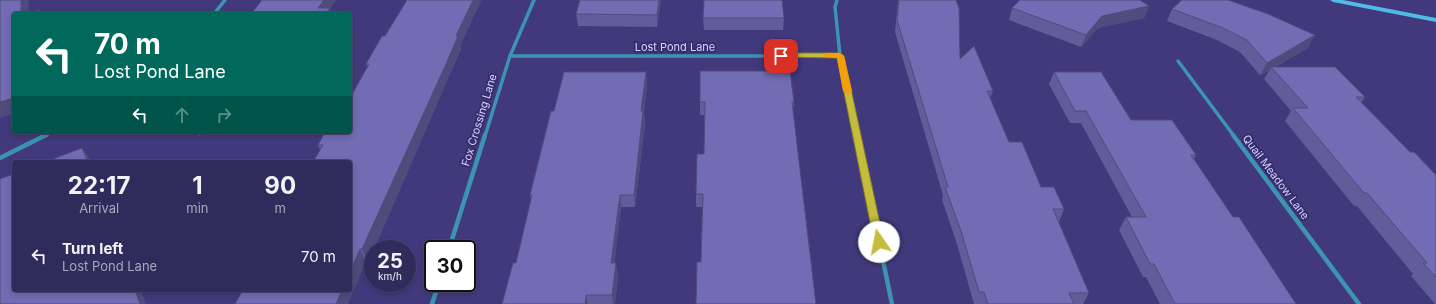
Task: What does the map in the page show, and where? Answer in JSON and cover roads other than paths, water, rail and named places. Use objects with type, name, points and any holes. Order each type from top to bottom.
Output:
[{"type":"main road","points":[[1333,0],[1436,20]]},
{"type":"street","points":[[216,12],[226,0]]},
{"type":"street","name":"Fox Crossing Lane","points":[[452,240],[510,56],[534,0]]},
{"type":"street","points":[[837,0],[835,7],[840,56],[892,304]]},
{"type":"street","name":"Lost Pond Lane","points":[[510,56],[840,56]]},
{"type":"street","name":"Quail Meadow Lane","points":[[1178,61],[1359,304]]},
{"type":"street","points":[[0,158],[48,134]]},
{"type":"street","points":[[432,304],[436,292]]}]
